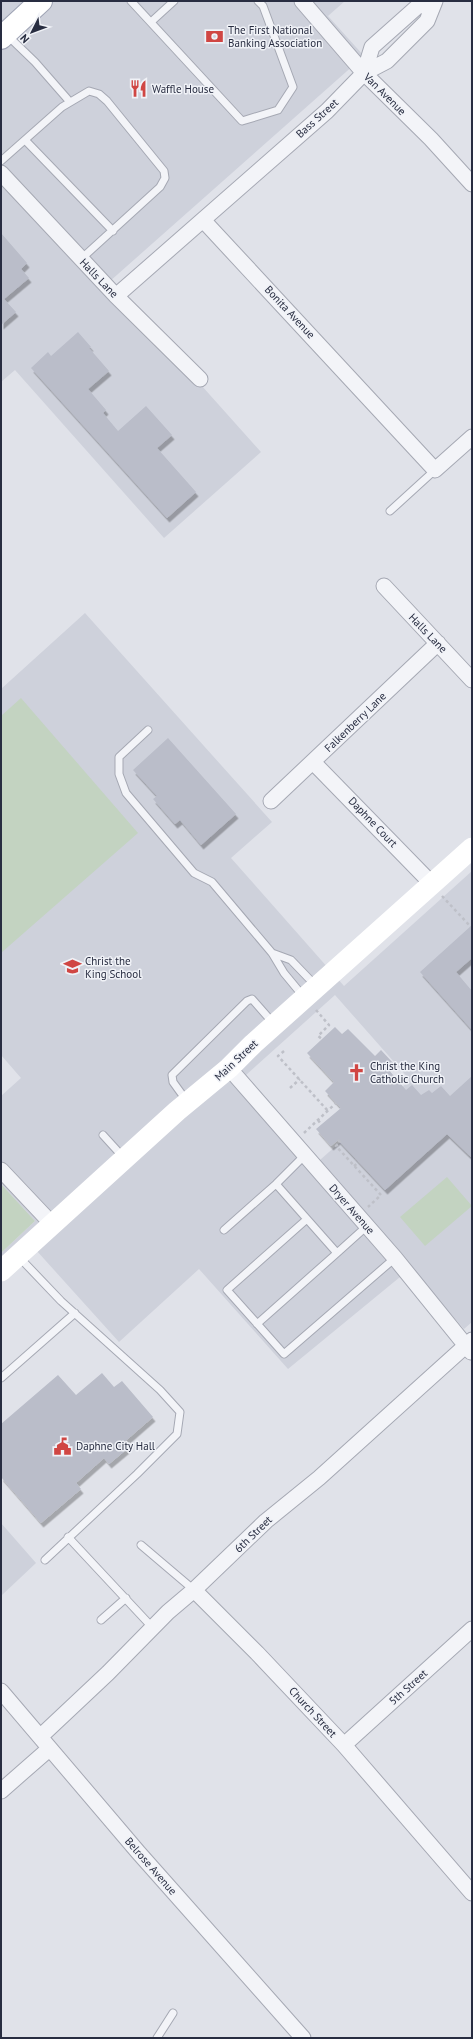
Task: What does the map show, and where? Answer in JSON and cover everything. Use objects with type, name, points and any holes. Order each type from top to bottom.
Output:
[{"type":"main road","points":[[3,36],[41,1]]},
{"type":"main road","name":"Main Street","points":[[1,1271],[124,1159],[228,1068],[310,992],[436,890],[472,848]]},
{"type":"street","points":[[364,73],[388,61],[427,21],[435,1]]},
{"type":"street","points":[[364,73],[372,46],[417,7],[435,1]]},
{"type":"street","name":"Van Avenue","points":[[303,2],[364,73],[431,139],[472,184]]},
{"type":"street","name":"Bass Street","points":[[203,220],[327,111],[364,73]]},
{"type":"street","name":"Halls Lane","points":[[1,173],[81,260],[200,379]]},
{"type":"street","points":[[116,296],[203,220]]},
{"type":"street","name":"Bonita Avenue","points":[[203,220],[435,470]]},
{"type":"street","points":[[435,470],[472,437]]},
{"type":"street","name":"Halls Lane","points":[[384,586],[472,680]]},
{"type":"street","name":"Falkenberry Lane","points":[[271,801],[438,643]]},
{"type":"street","name":"Daphne Court","points":[[313,762],[436,890]]},
{"type":"street","name":"Dryer Avenue","points":[[228,1068],[363,1221],[470,1346]]},
{"type":"street","points":[[1,1170],[53,1225]]},
{"type":"street","name":"6th Street","points":[[41,1736],[108,1673],[152,1627],[194,1590],[266,1521],[319,1478],[470,1346]]},
{"type":"street","name":"Church Street","points":[[194,1590],[257,1653],[344,1745],[472,1893]]},
{"type":"street","name":"5th Street","points":[[344,1745],[472,1629]]},
{"type":"street","name":"Belrose Avenue","points":[[1,1691],[41,1736],[49,1749],[303,2038]]},
{"type":"street","points":[[1,1791],[49,1749]]},
{"type":"lane","points":[[131,1],[242,122],[278,110],[293,87],[263,3]]},
{"type":"lane","points":[[151,22],[174,1]]},
{"type":"lane","points":[[3,36],[35,62],[70,102]]},
{"type":"lane","points":[[1,161],[70,102],[89,91],[99,94],[164,171],[165,178],[160,187],[81,260]]},
{"type":"lane","points":[[25,140],[112,231]]},
{"type":"lane","points":[[390,511],[435,470]]},
{"type":"lane","points":[[148,730],[119,758],[119,774],[126,793],[194,873],[212,882],[272,953],[284,973],[310,992]]},
{"type":"lane","points":[[272,953],[291,960],[310,992]]},
{"type":"lane","points":[[188,1102],[173,1082],[172,1075],[247,1001],[252,999],[275,1024]]},
{"type":"lane","points":[[103,1135],[124,1159]]},
{"type":"lane","points":[[224,1230],[276,1184],[305,1155]]},
{"type":"lane","points":[[276,1184],[338,1253]]},
{"type":"lane","points":[[307,1219],[227,1290],[284,1354],[395,1258]]},
{"type":"lane","points":[[257,1324],[338,1253],[363,1221]]},
{"type":"lane","points":[[17,1255],[75,1313],[160,1390],[180,1412],[177,1434],[137,1474],[45,1560]]},
{"type":"lane","points":[[1,1378],[75,1313]]},
{"type":"lane","points":[[68,1537],[152,1627]]},
{"type":"lane","name":"Church Street","points":[[141,1545],[194,1590]]},
{"type":"lane","points":[[102,1620],[126,1598]]},
{"type":"lane","points":[[157,2038],[173,2013]]},
{"type":"path","points":[[436,890],[471,927]]},
{"type":"path","points":[[310,992],[329,1025],[318,1036],[322,1040]]},
{"type":"path","points":[[284,1051],[278,1056],[328,1111]]},
{"type":"path","points":[[290,1088],[300,1079]]},
{"type":"path","points":[[303,1133],[336,1104]]},
{"type":"path","points":[[318,1120],[322,1124]]},
{"type":"path","points":[[338,1140],[340,1142],[336,1146],[381,1195],[363,1221]]},
{"type":"path","points":[[354,1166],[359,1162]]},
{"type":"shaded area","points":[[1,1],[345,1],[328,16],[364,56],[109,282],[261,452],[164,538],[15,370],[1,382]]},
{"type":"shaded area","points":[[85,613],[272,822],[231,858],[344,986],[472,871],[472,1322],[464,1329],[411,1268],[288,1369],[199,1269],[119,1342],[36,1250],[1,1281],[1,1253],[35,1221],[1,1184],[1,1096],[21,1078],[1,1055],[1,689]],"holes":[[[335,995],[410,1080],[320,1160],[246,1075]]]},
{"type":"shaded area","points":[[1,1523],[36,1563],[1,1596]]},
{"type":"green space","points":[[21,698],[138,833],[1,953],[1,716]]},
{"type":"green space","points":[[447,1177],[472,1206],[425,1246],[400,1217]]},
{"type":"green space","points":[[1,1184],[35,1221],[1,1253]]},
{"type":"building","points":[[1,233],[27,263],[21,269],[29,278],[4,299],[16,312],[1,325]]},
{"type":"building","points":[[78,332],[91,347],[89,348],[109,371],[88,389],[106,410],[103,413],[118,431],[146,406],[172,435],[157,448],[196,492],[167,518],[31,368],[48,352],[51,356]]},
{"type":"building","points":[[168,738],[236,814],[201,845],[180,820],[175,824],[153,799],[157,796],[133,770]]},
{"type":"building","points":[[472,925],[472,958],[456,972],[472,991],[472,1030],[420,972]]},
{"type":"building","points":[[335,1027],[342,1034],[348,1029],[375,1056],[381,1050],[393,1063],[387,1068],[406,1090],[412,1085],[421,1095],[429,1090],[432,1093],[441,1086],[450,1096],[472,1076],[472,1158],[447,1134],[385,1190],[338,1140],[331,1146],[316,1129],[341,1108],[325,1091],[334,1082],[307,1053]]},
{"type":"building","name":"Daphne City Hall","points":[[102,1373],[114,1387],[122,1381],[153,1417],[122,1444],[127,1449],[109,1464],[104,1458],[76,1483],[81,1489],[41,1523],[1,1477],[1,1424],[58,1375],[76,1395]]},
{"type":"place","name":"The First National Banking Association","points":[[215,36]]},
{"type":"place","name":"Waffle House","points":[[139,89]]},
{"type":"place","name":"Christ the King School","points":[[72,967]]},
{"type":"place","name":"Christ the King Catholic Church","points":[[357,1072]]},
{"type":"place","name":"Daphne City Hall","points":[[63,1446]]}]
